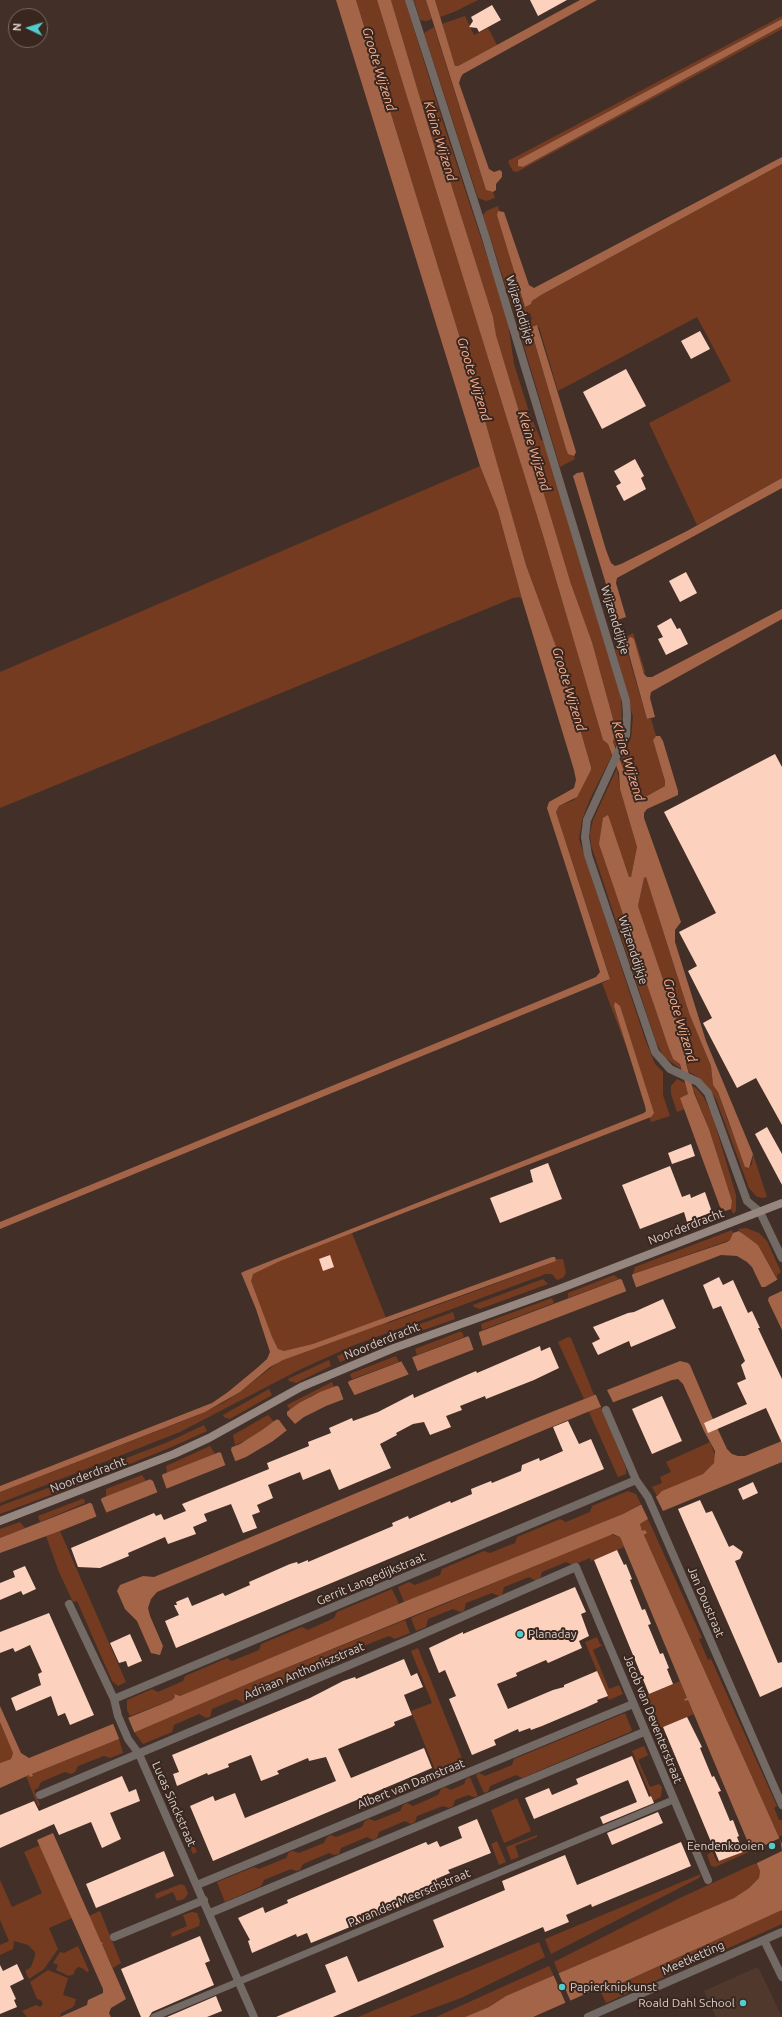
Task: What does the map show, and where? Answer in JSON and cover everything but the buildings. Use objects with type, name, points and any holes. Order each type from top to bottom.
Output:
[{"type":"street","name":"Wijzenddijkje","points":[[409,0],[485,236],[623,688],[627,714],[627,726],[621,748],[587,820],[586,846],[655,1052],[665,1065],[698,1082],[705,1088],[710,1097],[747,1201],[760,1212],[782,1258]]},
{"type":"street","name":"Noorderdracht","points":[[0,1521],[174,1454],[209,1438],[301,1388],[394,1348],[559,1292],[782,1203]]},
{"type":"street","name":"Jan Doustraat","points":[[606,1410],[636,1480],[648,1497],[782,1805]]},
{"type":"street","name":"Gerrit Langedijkstraat","points":[[114,1699],[636,1480]]},
{"type":"street","name":"Jacob van Deventerstraat","points":[[576,1567],[644,1732],[708,1880]]},
{"type":"street","name":"Adriaan Anthoniszstraat","points":[[40,1794],[139,1754],[416,1637],[576,1567]]},
{"type":"street","name":"Lucas Sinckstraat","points":[[68,1604],[114,1699],[118,1716],[128,1739],[139,1754],[210,1913],[254,2017]]},
{"type":"street","name":"Albert van Damstraat","points":[[197,1885],[633,1704]]},
{"type":"street","points":[[210,1913],[644,1732]]},
{"type":"street","points":[[114,1937],[204,1900]]},
{"type":"street","points":[[782,1932],[764,1940],[782,1977]]},
{"type":"street","name":"Meetketting","points":[[588,2017],[764,1940]]},
{"type":"lane","name":"P. van der Meerschstraat","points":[[154,2017],[674,1800]]},
{"type":"shaded area","points":[[336,0],[356,0],[480,403],[526,565],[558,652],[591,767],[591,770],[577,797],[559,806],[556,812],[610,979],[0,1229],[0,1222],[534,1003],[596,977],[600,972],[547,808],[549,802],[574,788],[576,780],[574,770],[522,599],[498,511],[480,466]]},
{"type":"shaded area","points":[[356,0],[377,0],[542,532],[603,740],[608,744],[612,755],[590,799],[582,820],[579,839],[645,1039],[655,1064],[663,1072],[663,1095],[670,1116],[651,1122],[637,1075],[602,983],[610,978],[556,812],[559,806],[574,800],[591,770],[591,767],[558,652],[526,565],[480,403]]},
{"type":"shaded area","points":[[377,0],[391,0],[436,152],[440,161],[446,168],[493,317],[496,335],[571,584],[592,642],[616,730],[613,742],[624,771],[631,777],[636,791],[643,796],[647,796],[665,786],[665,781],[653,740],[656,736],[660,736],[663,741],[678,791],[678,795],[647,809],[644,813],[644,818],[681,922],[675,930],[675,942],[706,1041],[753,1154],[749,1168],[745,1167],[718,1092],[713,1085],[711,1066],[689,1013],[646,877],[644,878],[638,906],[687,1050],[686,1063],[694,1093],[709,1129],[732,1201],[731,1209],[725,1211],[720,1207],[680,1098],[688,1094],[680,1064],[673,1059],[668,1046],[599,844],[603,818],[608,815],[629,877],[631,877],[637,847],[620,789],[619,773],[608,744],[603,740],[542,532]]},
{"type":"shaded area","points":[[391,0],[405,0],[444,126],[511,329],[509,330],[514,364],[529,412],[541,440],[544,441],[621,697],[622,728],[615,748],[613,742],[616,730],[592,642],[571,584],[496,335],[493,317],[446,168],[440,161],[436,152]]},
{"type":"shaded area","points":[[414,0],[426,0],[432,19],[426,21],[420,20]]},
{"type":"shaded area","points":[[426,0],[435,0],[455,66],[458,66],[580,0],[597,0],[463,74],[461,77],[459,83],[489,169],[494,172],[500,170],[502,172],[502,177],[496,184],[496,190],[493,192],[486,190]]},
{"type":"shaded area","points":[[435,0],[478,0],[440,17]]},
{"type":"shaded area","points":[[465,16],[474,35],[488,28],[497,45],[458,66],[455,66],[442,24]]},
{"type":"shaded area","points":[[782,16],[782,19],[517,161],[521,167],[523,167],[782,26],[782,29],[517,172],[513,171],[510,166],[508,161]]},
{"type":"shaded area","points":[[782,19],[782,26],[523,167],[518,166],[518,160]]},
{"type":"shaded area","points":[[434,27],[486,190],[493,192],[495,198],[486,201],[478,198],[424,33]]},
{"type":"shaded area","points":[[782,157],[782,164],[541,295],[525,307],[497,215],[498,211],[504,212],[529,285],[534,288]]},
{"type":"shaded area","points":[[782,164],[782,478],[697,525],[649,423],[731,381],[697,317],[558,391],[539,327],[531,330],[566,449],[568,454],[574,456],[575,459],[560,467],[520,333],[525,323],[532,319],[530,313],[522,316],[514,312],[483,215],[486,211],[498,206],[524,305],[531,304],[532,301],[541,295]]},
{"type":"shaded area","points":[[537,325],[576,452],[574,456],[568,454],[566,449],[531,330],[532,327]]},
{"type":"shaded area","points":[[480,466],[498,511],[522,599],[519,597],[513,598],[0,808],[0,672]]},
{"type":"shaded area","points":[[583,472],[606,550],[611,563],[615,566],[687,531],[782,478],[782,488],[617,578],[616,583],[626,617],[617,620],[573,476],[577,473]]},
{"type":"shaded area","points":[[782,609],[782,619],[651,692],[650,698],[655,717],[647,719],[625,640],[631,637],[634,639],[644,674],[647,677],[652,677]]},
{"type":"shaded area","points":[[633,633],[645,671],[644,674],[634,639],[624,641],[647,719],[651,719],[656,736],[653,740],[665,781],[665,786],[647,796],[643,796],[636,791],[632,777],[624,771],[620,762],[631,738],[633,717],[615,649],[620,645],[618,641]]},
{"type":"shaded area","points":[[617,768],[620,789],[637,847],[631,877],[629,878],[625,863],[654,1005],[673,1059],[680,1064],[681,1069],[664,1057],[656,1042],[591,845],[590,833],[593,820]]},
{"type":"shaded area","points":[[646,877],[689,1013],[711,1066],[713,1085],[718,1092],[747,1169],[752,1164],[753,1154],[767,1197],[762,1198],[756,1196],[749,1188],[716,1099],[698,1077],[689,1072],[686,1062],[687,1050],[638,906],[644,878]]},
{"type":"shaded area","points":[[615,1002],[620,1006],[654,1113],[651,1117],[280,1261],[253,1274],[251,1281],[272,1337],[278,1349],[284,1351],[313,1344],[552,1257],[555,1257],[556,1261],[283,1360],[270,1367],[240,1392],[205,1412],[0,1492],[0,1486],[212,1403],[228,1392],[267,1359],[270,1352],[256,1309],[241,1273],[644,1113],[646,1111],[645,1106],[614,1006]]},
{"type":"shaded area","points":[[677,1079],[685,1083],[688,1094],[680,1098],[685,1109],[677,1112],[671,1094],[671,1086]]},
{"type":"shaded area","points":[[692,1086],[696,1088],[703,1096],[712,1114],[736,1195],[736,1211],[733,1214],[731,1209],[732,1201],[709,1129]]},
{"type":"shaded area","points":[[746,1228],[759,1233],[767,1241],[781,1272],[777,1275],[778,1280],[758,1245],[747,1238],[738,1229]]},
{"type":"shaded area","points":[[732,1230],[733,1233],[730,1240],[633,1274],[635,1267]]},
{"type":"shaded area","points":[[739,1231],[758,1245],[782,1288],[782,1330],[752,1267],[737,1256],[721,1255],[326,1406],[304,1417],[273,1441],[246,1457],[60,1531],[0,1553],[0,1538],[240,1444],[299,1403],[320,1392],[633,1274],[727,1242],[730,1240],[733,1233]]},
{"type":"shaded area","points":[[352,1233],[388,1323],[556,1261],[556,1259],[563,1259],[566,1273],[563,1278],[557,1280],[552,1274],[546,1274],[352,1346],[297,1371],[180,1432],[0,1503],[0,1492],[193,1417],[223,1403],[240,1392],[277,1363],[246,1273]]},
{"type":"shaded area","points":[[614,1275],[619,1279],[568,1298],[568,1293]]},
{"type":"shaded area","points":[[543,1279],[548,1284],[480,1309],[474,1307],[473,1305]]},
{"type":"shaded area","points":[[552,1298],[554,1303],[482,1330],[481,1324]]},
{"type":"shaded area","points":[[453,1312],[455,1319],[418,1332],[412,1329],[412,1327]]},
{"type":"shaded area","points":[[462,1332],[464,1337],[417,1355],[415,1349]]},
{"type":"shaded area","points":[[391,1335],[394,1342],[340,1362],[337,1356]]},
{"type":"shaded area","points":[[568,1337],[571,1338],[594,1395],[584,1399],[558,1342]]},
{"type":"shaded area","points":[[396,1356],[399,1362],[352,1379],[350,1375],[352,1373]]},
{"type":"shaded area","points":[[329,1360],[331,1366],[296,1383],[289,1381],[288,1379],[292,1377]]},
{"type":"shaded area","points":[[680,1361],[690,1365],[727,1449],[732,1454],[745,1456],[782,1441],[782,1462],[663,1511],[648,1518],[640,1524],[642,1531],[645,1530],[647,1533],[644,1535],[782,1844],[782,1910],[615,1986],[599,1988],[533,2017],[465,2017],[489,2007],[506,1996],[734,1898],[749,1888],[759,1878],[760,1871],[688,1700],[685,1701],[684,1699],[687,1698],[620,1537],[613,1534],[259,1679],[119,1739],[32,1774],[33,1776],[30,1777],[29,1775],[0,1788],[0,1763],[11,1759],[13,1753],[0,1722],[0,1706],[21,1753],[29,1758],[172,1700],[175,1697],[174,1694],[180,1696],[406,1601],[623,1514],[657,1496],[662,1491],[703,1474],[714,1463],[715,1451],[704,1431],[683,1384],[678,1379],[672,1380],[585,1413],[157,1592],[151,1599],[148,1608],[163,1646],[160,1655],[151,1653],[137,1621],[125,1609],[117,1591],[120,1585],[143,1576],[154,1577],[534,1419]]},
{"type":"shaded area","points":[[332,1382],[334,1387],[311,1396],[290,1410],[287,1405]]},
{"type":"shaded area","points":[[269,1389],[272,1395],[230,1419],[224,1417],[223,1415]]},
{"type":"shaded area","points":[[601,1407],[626,1468],[626,1474],[618,1477],[589,1412]]},
{"type":"shaded area","points":[[268,1415],[274,1422],[249,1439],[235,1445],[233,1435]]},
{"type":"shaded area","points":[[204,1425],[207,1431],[174,1446],[105,1474],[98,1472],[98,1469],[168,1442]]},
{"type":"shaded area","points":[[710,1442],[716,1458],[711,1468],[703,1474],[657,1496],[652,1487],[662,1483],[660,1477],[671,1472],[666,1462]]},
{"type":"shaded area","points":[[210,1446],[215,1454],[167,1473],[166,1466]]},
{"type":"shaded area","points":[[142,1475],[146,1481],[106,1497],[106,1489]]},
{"type":"shaded area","points":[[77,1477],[80,1484],[0,1514],[0,1506]]},
{"type":"shaded area","points":[[628,1491],[636,1494],[641,1504],[623,1514],[404,1602],[398,1587],[409,1582],[415,1585],[440,1575],[442,1569],[484,1551],[490,1553],[515,1543],[517,1537],[560,1519],[566,1522],[590,1512],[592,1506]]},
{"type":"shaded area","points":[[84,1499],[85,1503],[40,1522],[38,1516]]},
{"type":"shaded area","points":[[648,1519],[702,1638],[699,1639],[708,1660],[711,1659],[777,1806],[774,1808],[779,1820],[782,1820],[782,1835],[779,1837],[644,1535],[647,1534],[642,1531],[640,1524]]},
{"type":"shaded area","points":[[20,1522],[25,1528],[0,1538],[0,1529]]},
{"type":"shaded area","points":[[60,1531],[126,1682],[118,1686],[112,1681],[77,1601],[73,1602],[59,1572],[46,1536]]},
{"type":"shaded area","points":[[610,1534],[620,1537],[624,1547],[591,1561],[590,1558],[573,1565],[566,1562],[542,1572],[540,1579],[536,1581],[529,1577],[504,1587],[502,1595],[499,1596],[492,1593],[466,1603],[464,1611],[460,1612],[453,1609],[428,1619],[426,1627],[416,1631],[411,1618]]},
{"type":"shaded area","points":[[392,1589],[399,1604],[180,1696],[174,1694],[175,1697],[172,1700],[130,1716],[127,1710],[127,1700],[152,1689],[158,1692],[183,1681],[185,1676],[227,1658],[232,1661],[259,1650],[261,1644],[302,1627],[308,1630],[334,1618],[337,1612]]},
{"type":"shaded area","points":[[405,1620],[410,1633],[395,1639],[389,1636],[363,1646],[361,1653],[357,1655],[350,1652],[325,1662],[323,1669],[319,1671],[312,1667],[287,1678],[285,1685],[281,1687],[274,1683],[249,1694],[247,1701],[243,1703],[236,1699],[212,1709],[210,1717],[206,1718],[199,1714],[174,1725],[172,1732],[143,1744],[134,1732],[259,1679]]},
{"type":"shaded area","points":[[597,1637],[600,1644],[603,1645],[593,1650],[609,1689],[619,1685],[623,1694],[609,1700],[585,1642]]},
{"type":"shaded area","points":[[418,1648],[463,1761],[436,1772],[411,1711],[432,1703],[411,1651]]},
{"type":"shaded area","points":[[680,1681],[687,1698],[684,1699],[685,1701],[688,1700],[694,1714],[660,1728],[647,1695]]},
{"type":"shaded area","points":[[625,1713],[632,1730],[630,1732],[522,1778],[516,1775],[490,1786],[488,1792],[484,1793],[476,1775],[479,1773],[485,1776],[512,1765],[514,1759]]},
{"type":"shaded area","points":[[0,1722],[13,1753],[11,1759],[0,1763]]},
{"type":"shaded area","points":[[119,1739],[123,1753],[110,1758],[104,1756],[78,1766],[75,1772],[71,1774],[65,1772],[41,1782],[38,1788],[34,1790],[40,1805],[38,1806],[26,1776],[30,1775],[31,1777],[32,1774]]},
{"type":"shaded area","points":[[644,1746],[648,1755],[638,1760],[650,1787],[659,1784],[662,1787],[661,1797],[653,1801],[632,1751]]},
{"type":"shaded area","points":[[470,1777],[478,1796],[474,1797],[468,1795],[455,1800],[453,1806],[449,1808],[443,1806],[417,1816],[415,1822],[411,1824],[405,1821],[379,1832],[377,1838],[373,1840],[367,1837],[341,1848],[339,1854],[334,1855],[329,1853],[303,1864],[300,1870],[296,1871],[291,1869],[264,1880],[261,1886],[225,1902],[217,1882],[254,1867],[259,1869],[286,1858],[289,1852],[293,1851],[299,1853],[324,1843],[327,1837],[331,1835],[336,1837],[362,1827],[365,1821],[369,1819],[375,1821],[400,1811],[403,1805],[407,1803],[413,1806],[438,1795],[441,1789],[445,1787],[451,1790],[464,1784],[466,1779]]},
{"type":"shaded area","points":[[517,1798],[531,1831],[504,1843],[491,1810]]},
{"type":"shaded area","points":[[181,1815],[197,1852],[193,1854],[177,1817]]},
{"type":"shaded area","points":[[53,1833],[101,1942],[103,1943],[102,1944],[126,1999],[111,2008],[109,2013],[111,2017],[60,2017],[87,2005],[88,2000],[103,1993],[103,1989],[37,1840]]},
{"type":"shaded area","points":[[537,1835],[537,1837],[515,1846],[519,1857],[511,1860],[506,1847]]},
{"type":"shaded area","points":[[497,1841],[506,1862],[499,1865],[491,1844]]},
{"type":"shaded area","points":[[40,1845],[72,1918],[49,1928],[58,1949],[44,1969],[29,1979],[25,1971],[31,1967],[35,1952],[28,1945],[14,1941],[13,1949],[0,1955],[0,1945],[9,1941],[0,1920],[0,1880],[12,1907],[42,1893],[24,1852]]},
{"type":"shaded area","points":[[750,1848],[751,1851],[715,1867],[711,1866],[707,1855],[712,1851],[717,1862]]},
{"type":"shaded area","points":[[756,1863],[760,1871],[759,1878],[749,1888],[734,1898],[559,1974],[554,1962],[680,1898]]},
{"type":"shaded area","points":[[701,1874],[699,1878],[551,1954],[545,1939]]},
{"type":"shaded area","points":[[181,1884],[185,1886],[188,1894],[184,1899],[177,1901],[173,1892],[156,1899],[155,1894]]},
{"type":"shaded area","points":[[782,1910],[782,1924],[606,2003],[599,1988],[615,1986]]},
{"type":"shaded area","points":[[100,1911],[121,1963],[113,1968],[89,1916]]},
{"type":"shaded area","points":[[192,1912],[197,1913],[200,1921],[199,1926],[172,1937],[171,1933],[187,1926],[183,1915]]},
{"type":"shaded area","points":[[539,1942],[545,1957],[461,1998],[409,2017],[358,2017]]},
{"type":"shaded area","points":[[78,1946],[89,1971],[87,1972],[78,1967],[74,1974],[69,1976],[56,1970],[58,1965],[53,1963],[60,1952],[64,1953]]},
{"type":"shaded area","points":[[549,1966],[554,1976],[506,1996],[489,2007],[465,2017],[436,2017]]},
{"type":"shaded area","name":"Roald Dahl School","points":[[758,1967],[782,2017],[716,2017],[704,1991]]},
{"type":"shaded area","points":[[48,1970],[68,1978],[63,1995],[76,1999],[75,2003],[73,2007],[61,2013],[60,2017],[27,2017],[22,2011],[36,2005],[40,2007],[43,2004],[41,2000],[37,1999],[30,1982]]},
{"type":"pier","points":[[633,1271],[632,1276],[637,1290],[627,1293],[622,1280],[618,1277]]},
{"type":"pier","points":[[780,1278],[782,1283],[782,1291],[769,1297],[767,1303],[759,1287],[765,1287]]},
{"type":"pier","points":[[479,1329],[483,1347],[474,1351],[469,1337],[465,1334]]},
{"type":"pier","points":[[413,1354],[412,1357],[418,1372],[409,1375],[400,1359]]},
{"type":"pier","points":[[350,1378],[348,1383],[355,1396],[344,1401],[339,1387],[335,1384]]},
{"type":"pier","points":[[606,1388],[614,1404],[602,1409],[595,1393]]},
{"type":"pier","points":[[287,1410],[287,1415],[296,1425],[288,1432],[279,1420],[275,1419]]},
{"type":"pier","points":[[232,1445],[231,1450],[236,1463],[226,1467],[221,1453],[217,1451]]},
{"type":"pier","points":[[163,1472],[162,1476],[167,1490],[158,1494],[153,1481],[148,1478]]},
{"type":"pier","points":[[655,1495],[664,1513],[650,1519],[649,1521],[640,1502]]},
{"type":"pier","points":[[102,1496],[101,1500],[107,1514],[97,1518],[92,1504],[88,1501]]},
{"type":"pier","points":[[127,1715],[135,1734],[120,1741],[112,1721]]},
{"type":"pier","name":"Eendenkooien","points":[[780,1838],[782,1851],[755,1864],[750,1852]]},
{"type":"pier","name":"Papierknipkunst","points":[[558,1972],[571,2002],[566,2004],[553,1974]]},
{"type":"place","name":"Planaday","points":[[520,1634]]},
{"type":"place","name":"Eendenkooien","points":[[772,1846]]},
{"type":"place","name":"Papierknipkunst","points":[[562,1987]]},
{"type":"place","name":"Roald Dahl School","points":[[743,2003]]},
{"type":"water label","name":"Groote Wijzend","points":[[379,69]]},
{"type":"water label","name":"Kleine Wijzend","points":[[440,141]]},
{"type":"water label","name":"Groote Wijzend","points":[[474,379]]},
{"type":"water label","name":"Kleine Wijzend","points":[[534,451]]},
{"type":"water label","name":"Groote Wijzend","points":[[569,689]]},
{"type":"water label","name":"Kleine Wijzend","points":[[628,761]]},
{"type":"water label","name":"Groote Wijzend","points":[[680,1020]]}]
